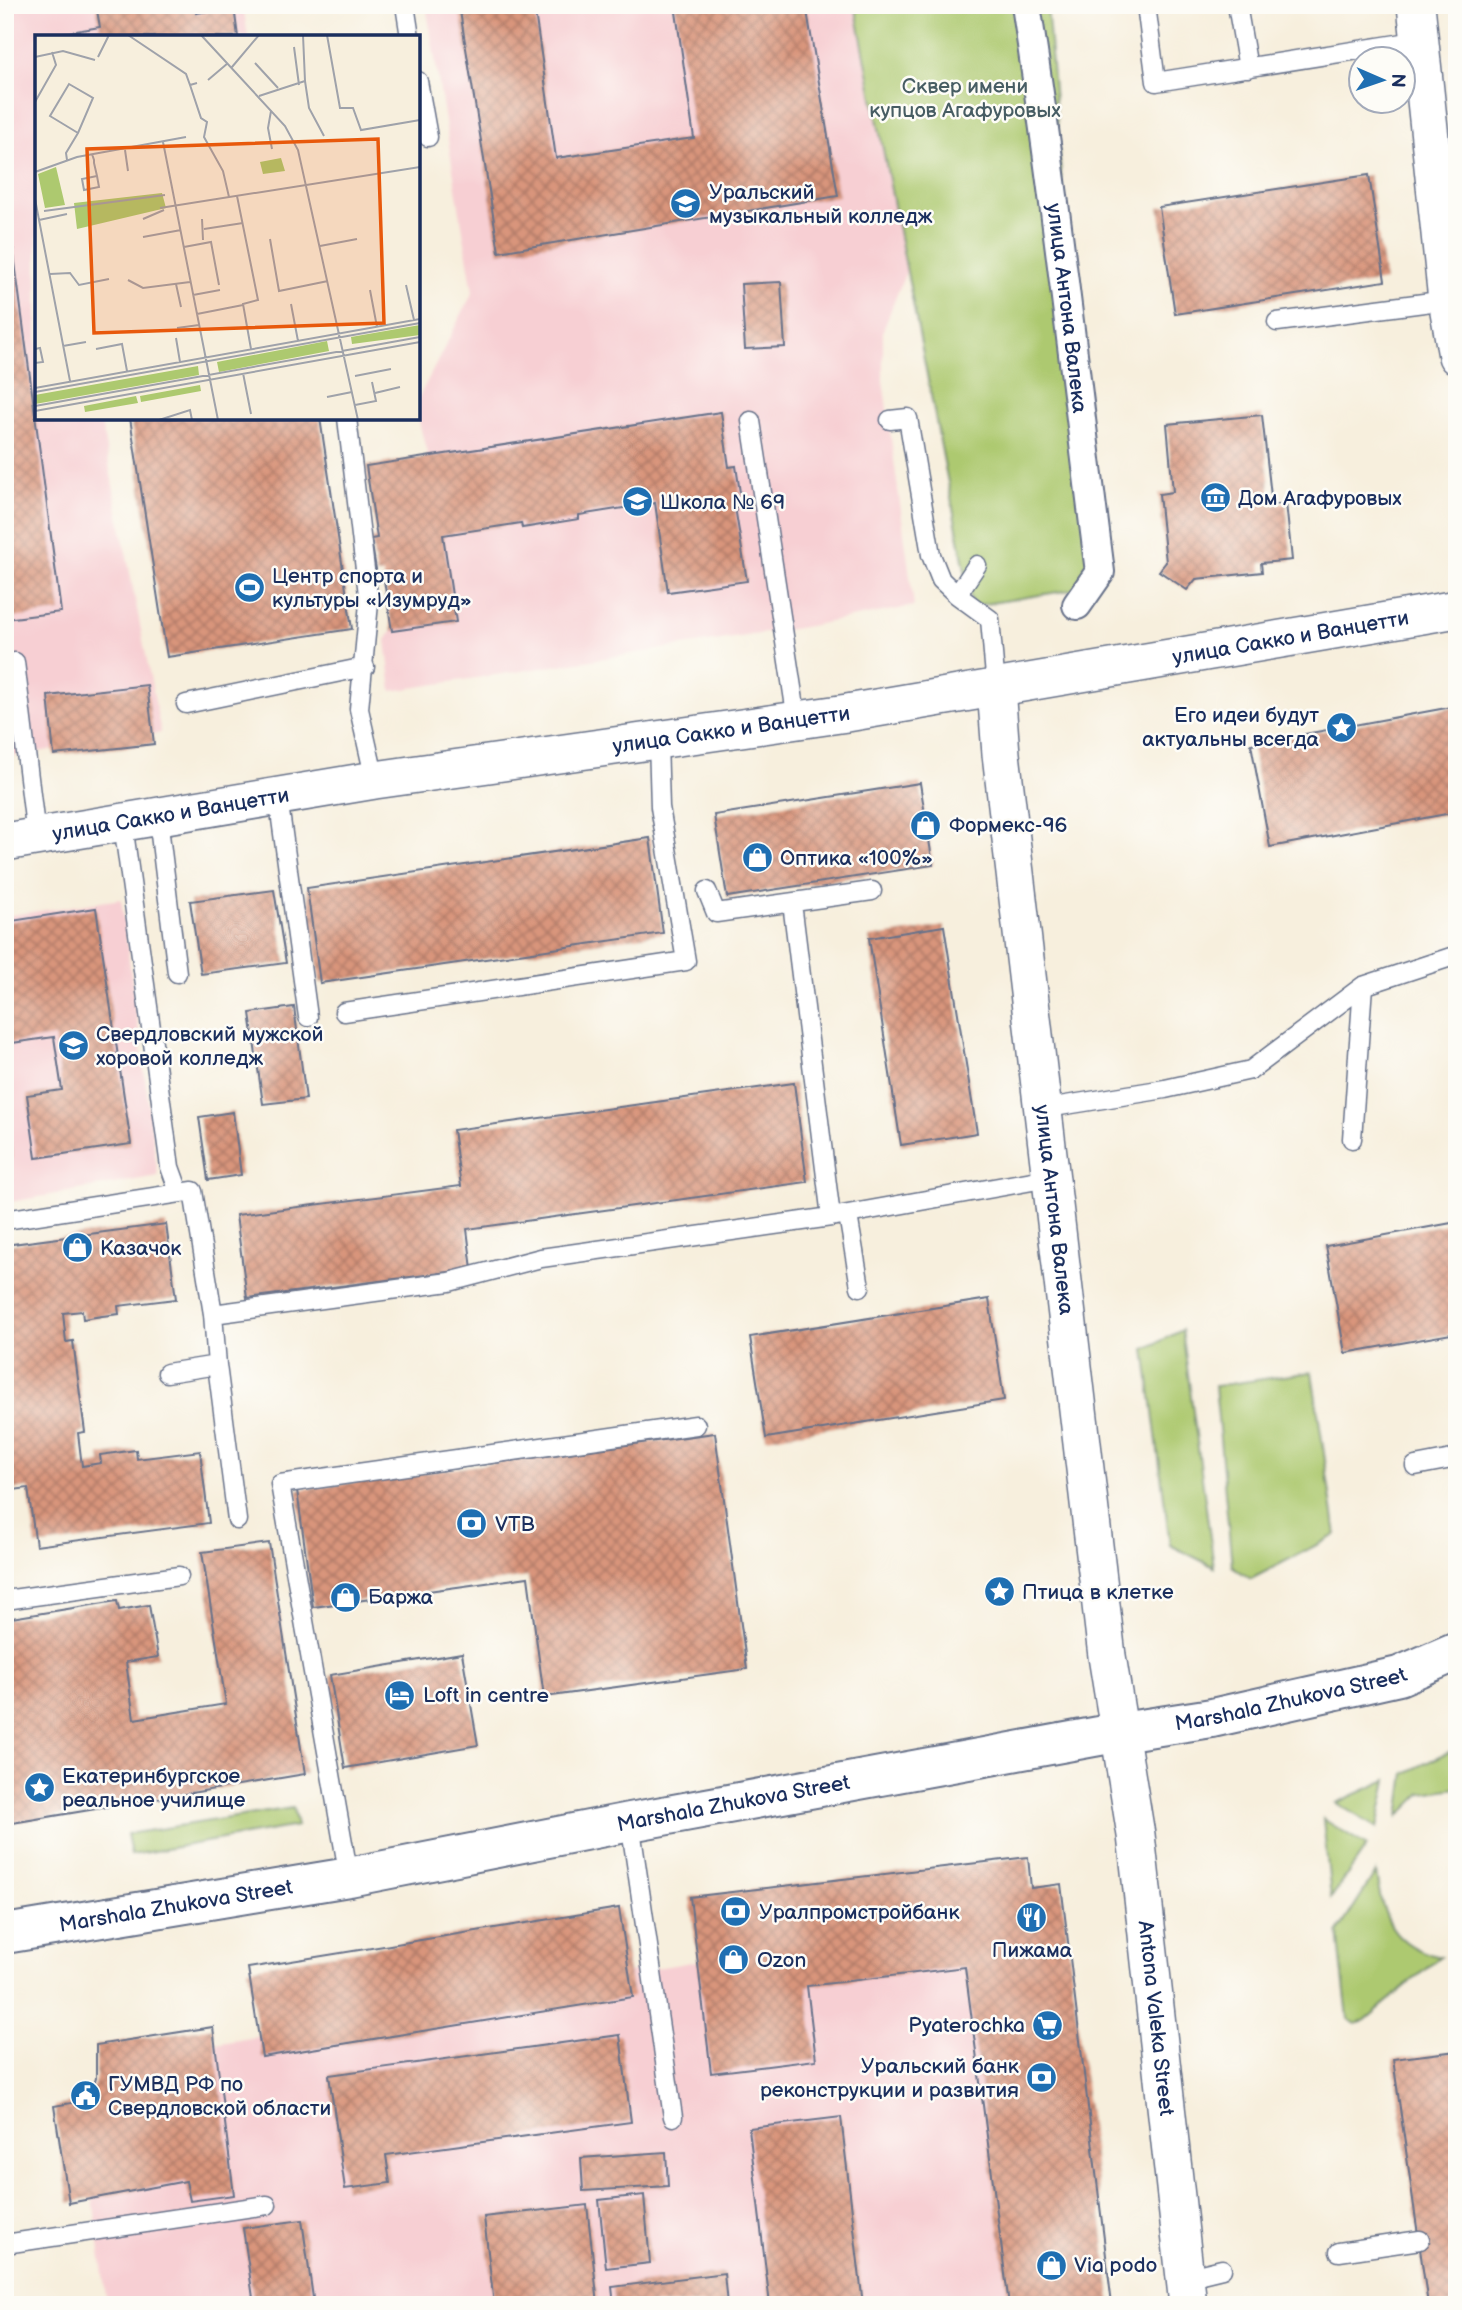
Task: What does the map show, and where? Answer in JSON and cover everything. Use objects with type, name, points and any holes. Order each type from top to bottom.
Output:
[{"type":"street","name":"улица Антона Валека","points":[[1026,5],[1052,176],[1071,357],[1100,572],[1077,604]]},
{"type":"street","points":[[1419,22],[1447,300],[1457,356]]},
{"type":"street","name":"улица Сакко и Ванцетти","points":[[21,839],[375,780],[797,720],[1457,609]]},
{"type":"street","name":"улица Антона Валека","points":[[996,688],[1001,754],[1049,1178],[1107,1656],[1121,1732]]},
{"type":"street","name":"Marshala Zhukova Street","points":[[5,1934],[349,1877],[630,1822],[1121,1732],[1212,1718],[1399,1676],[1457,1651]]},
{"type":"street","name":"Antona Valeka Street","points":[[1121,1732],[1136,1835],[1187,2291]]},
{"type":"lane","points":[[405,5],[411,35]]},
{"type":"lane","points":[[1146,5],[1156,82],[1248,68],[1419,22]]},
{"type":"lane","points":[[1237,5],[1248,68]]},
{"type":"lane","points":[[420,92],[428,137]]},
{"type":"lane","points":[[1278,322],[1447,300]]},
{"type":"lane","points":[[890,420],[908,418],[931,555],[941,580],[990,619],[996,688]]},
{"type":"lane","points":[[347,420],[369,603],[359,709],[375,780]]},
{"type":"lane","points":[[751,421],[797,720]]},
{"type":"lane","points":[[957,595],[977,565]]},
{"type":"lane","points":[[15,662],[21,839]]},
{"type":"lane","points":[[186,704],[365,667]]},
{"type":"lane","points":[[344,1013],[686,961],[660,807],[658,741]]},
{"type":"lane","points":[[278,797],[308,1017]]},
{"type":"lane","points":[[141,821],[177,973]]},
{"type":"lane","points":[[141,821],[170,1167],[179,1192]]},
{"type":"lane","points":[[707,891],[716,913],[872,891]]},
{"type":"lane","points":[[792,903],[839,1216],[860,1287]]},
{"type":"lane","points":[[1041,1109],[1153,1091],[1251,1070],[1363,986],[1457,955]]},
{"type":"lane","points":[[1352,1139],[1363,986]]},
{"type":"lane","points":[[213,1314],[449,1282],[541,1258],[839,1216],[1049,1178]]},
{"type":"lane","points":[[5,1220],[193,1191],[213,1314],[237,1520]]},
{"type":"lane","points":[[167,1373],[217,1365]]},
{"type":"lane","points":[[349,1877],[280,1484],[696,1425]]},
{"type":"lane","points":[[1415,1466],[1457,1458]]},
{"type":"lane","points":[[5,1600],[179,1576]]},
{"type":"lane","points":[[630,1822],[673,2117]]},
{"type":"lane","points":[[5,2244],[267,2205]]},
{"type":"lane","points":[[1339,2252],[1420,2240]]},
{"type":"lane","points":[[1187,2291],[1222,2269]]},
{"type":"shaded area","points":[[5,5],[243,5],[248,35],[35,35],[35,420],[100,420],[161,733],[5,757]]},
{"type":"shaded area","points":[[426,5],[873,5],[919,238],[883,330],[883,380],[914,606],[798,628],[392,691],[386,640],[392,631],[383,574],[377,575],[371,539],[377,537],[428,457],[419,420],[420,395],[473,292]]},
{"type":"shaded area","name":"Свердловский мужской хоровой колледж","points":[[121,899],[158,1176],[5,1203],[5,916]]},
{"type":"shaded area","points":[[1023,1905],[1083,2305],[107,2305],[87,2151],[151,2055]]},
{"type":"green space","name":"Сквер имени купцов Агафуровых","points":[[855,5],[1047,5],[1095,586],[972,606]]},
{"type":"green space","points":[[1182,1330],[1214,1567],[1170,1545],[1145,1349]]},
{"type":"green space","points":[[1312,1372],[1336,1535],[1251,1579],[1232,1566],[1215,1386]]},
{"type":"green space","points":[[1457,1748],[1457,1788],[1422,1793],[1399,1816],[1405,1773]]},
{"type":"green space","points":[[1387,1780],[1377,1828],[1336,1803]]},
{"type":"green space","points":[[293,1808],[297,1826],[131,1855],[127,1834]]},
{"type":"green space","points":[[1323,1819],[1367,1846],[1331,1898]]},
{"type":"green space","points":[[1376,1872],[1382,1903],[1392,1927],[1411,1945],[1440,1957],[1363,2022],[1356,2024],[1348,2019],[1338,1932]]},
{"type":"building","points":[[96,5],[195,5],[196,13],[234,7],[238,35],[64,33],[100,27]]},
{"type":"building","points":[[459,5],[534,5],[556,158],[694,138],[675,5],[806,5],[838,196],[499,252]]},
{"type":"building","points":[[1369,175],[1385,281],[1175,314],[1159,207]]},
{"type":"building","points":[[5,187],[61,612],[5,619]]},
{"type":"building","points":[[781,282],[785,347],[745,349],[741,284]]},
{"type":"building","points":[[721,412],[729,467],[736,466],[742,506],[735,507],[747,581],[668,592],[655,503],[579,515],[579,519],[522,528],[521,523],[443,535],[456,622],[392,631],[383,574],[377,575],[371,539],[377,538],[366,466]]},
{"type":"building","name":"Дом Агафуровых","points":[[1262,415],[1272,505],[1286,503],[1292,560],[1261,563],[1262,572],[1196,579],[1187,590],[1159,571],[1166,562],[1159,494],[1173,492],[1167,424]]},
{"type":"building","points":[[130,420],[320,420],[352,629],[167,657]]},
{"type":"building","points":[[147,685],[154,744],[54,755],[48,696]]},
{"type":"building","points":[[1457,706],[1457,812],[1270,847],[1251,744]]},
{"type":"building","points":[[920,783],[933,865],[727,897],[714,815]]},
{"type":"building","points":[[650,838],[663,933],[320,983],[307,888]]},
{"type":"building","points":[[274,890],[286,963],[201,974],[190,901]]},
{"type":"building","points":[[96,908],[131,1144],[36,1158],[27,1095],[62,1090],[54,1037],[5,1044],[5,922]]},
{"type":"building","points":[[944,926],[977,1133],[901,1145],[869,938]]},
{"type":"building","points":[[294,1007],[306,1099],[263,1104],[250,1013]]},
{"type":"building","points":[[794,1083],[807,1182],[467,1229],[472,1269],[247,1298],[236,1215],[461,1186],[453,1130]]},
{"type":"building","points":[[233,1112],[241,1175],[208,1180],[199,1117]]},
{"type":"building","points":[[5,1114],[13,1158],[5,1159]]},
{"type":"building","points":[[1457,1222],[1457,1333],[1345,1353],[1326,1246]]},
{"type":"building","points":[[166,1224],[176,1299],[118,1306],[119,1314],[83,1319],[82,1311],[63,1313],[66,1342],[73,1341],[85,1432],[78,1433],[82,1466],[101,1463],[100,1455],[136,1450],[137,1459],[200,1451],[209,1523],[36,1546],[28,1488],[5,1491],[5,1245]]},
{"type":"building","points":[[989,1299],[1004,1400],[766,1438],[750,1337]]},
{"type":"building","points":[[715,1433],[747,1669],[544,1697],[528,1577],[313,1607],[297,1490]]},
{"type":"building","points":[[269,1543],[305,1774],[12,1823],[5,1779],[5,1619],[117,1601],[119,1610],[149,1605],[158,1657],[126,1662],[134,1719],[226,1704],[202,1552]]},
{"type":"building","points":[[462,1653],[478,1745],[345,1768],[330,1675]]},
{"type":"building","points":[[1028,1857],[1031,1888],[1061,1884],[1112,2305],[1009,2305],[965,1967],[807,1986],[816,2060],[711,2073],[690,1897]]},
{"type":"building","points":[[619,1908],[633,1997],[262,2057],[248,1968]]},
{"type":"building","points":[[213,2027],[234,2195],[190,2201],[186,2181],[69,2203],[54,2106],[77,2102],[91,2094],[96,2078],[96,2045]]},
{"type":"building","points":[[620,2035],[631,2122],[386,2155],[390,2183],[345,2189],[329,2075]]},
{"type":"building","points":[[1457,2051],[1457,2305],[1428,2305],[1393,2059]]},
{"type":"building","points":[[841,2117],[863,2305],[770,2305],[749,2128]]},
{"type":"building","points":[[666,2152],[668,2186],[583,2191],[581,2158]]},
{"type":"building","points":[[644,2195],[650,2263],[606,2268],[599,2200]]},
{"type":"building","points":[[587,2205],[598,2305],[494,2305],[484,2217]]},
{"type":"building","points":[[302,2220],[314,2305],[254,2305],[243,2228]]},
{"type":"building","points":[[724,2273],[727,2305],[614,2305],[612,2287]]},
{"type":"place","name":"Уральский музыкальный колледж","points":[[686,204]]},
{"type":"place","name":"Дом Агафуровых","points":[[1215,498]]},
{"type":"place","name":"Школа № 69","points":[[637,502]]},
{"type":"place","name":"Центр спорта и культуры «Изумруд»","points":[[249,588]]},
{"type":"place","name":"Его идеи будут актуальны всегда","points":[[1342,727]]},
{"type":"place","name":"Формекс-96","points":[[926,825]]},
{"type":"place","name":"Оптика «100%»","points":[[757,858]]},
{"type":"place","name":"Свердловский мужской хоровой колледж","points":[[73,1046]]},
{"type":"place","name":"Казачок","points":[[77,1248]]},
{"type":"place","name":"VTB","points":[[472,1524]]},
{"type":"place","name":"Птица в клетке","points":[[999,1592]]},
{"type":"place","name":"Баржа","points":[[345,1597]]},
{"type":"place","name":"Loft in centre","points":[[400,1695]]},
{"type":"place","name":"Екатеринбургское реальное училище","points":[[39,1788]]},
{"type":"place","name":"Уралпромстройбанк","points":[[736,1912]]},
{"type":"place","name":"Пижама","points":[[1032,1918]]},
{"type":"place","name":"Ozon","points":[[734,1960]]},
{"type":"place","name":"Pyaterochka","points":[[1048,2025]]},
{"type":"place","name":"Уральский банк реконструкции и развития","points":[[1042,2078]]},
{"type":"place","name":"ГУМВД РФ по Свердловской области","points":[[85,2096]]},
{"type":"place","name":"Via podo","points":[[1051,2265]]}]
